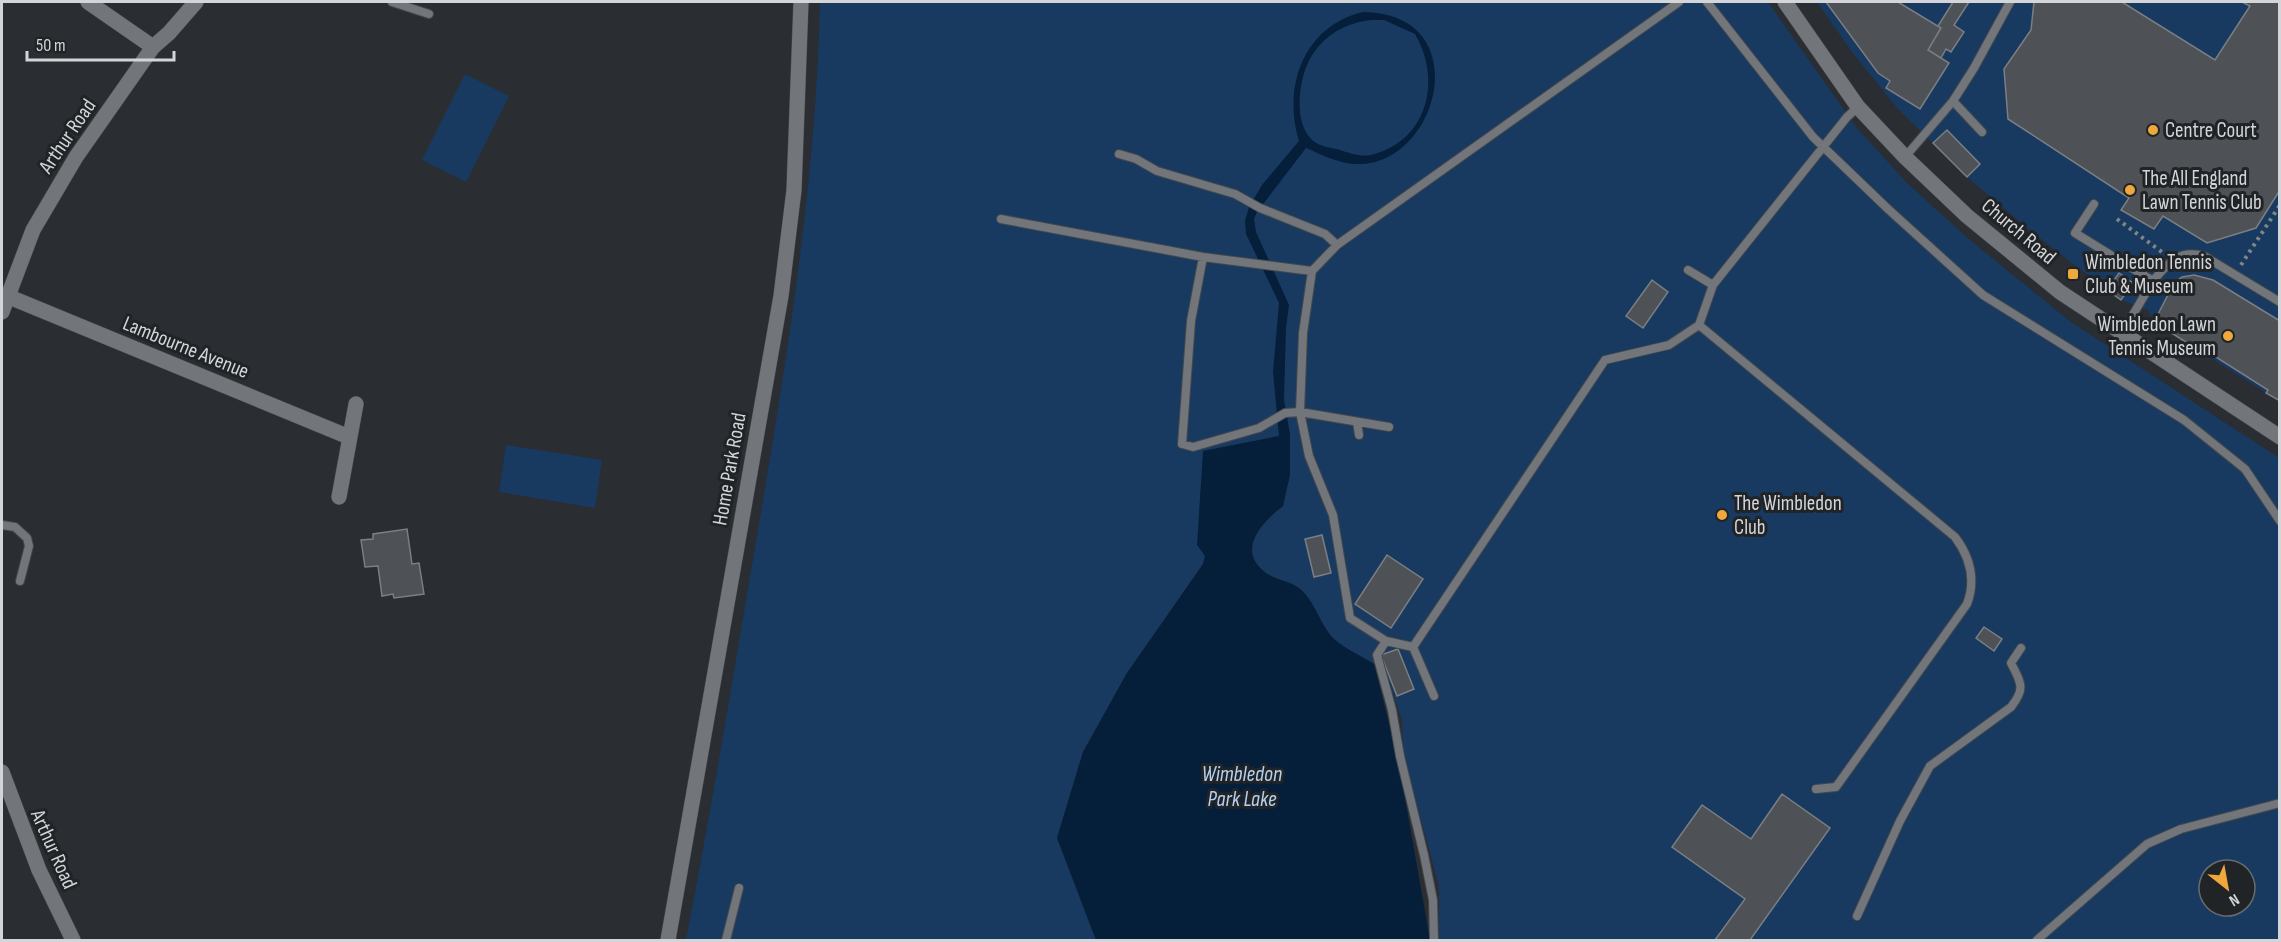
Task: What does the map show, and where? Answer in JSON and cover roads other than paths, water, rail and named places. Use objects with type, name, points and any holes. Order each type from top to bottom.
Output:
[{"type":"street","points":[[87,2],[153,46]]},
{"type":"street","name":"Arthur Road","points":[[2,312],[33,230],[76,157],[153,46],[196,2]]},
{"type":"street","name":"Home Park Road","points":[[668,940],[781,296],[794,190],[801,2]]},
{"type":"street","name":"Church Road","points":[[1785,2],[1858,107],[1905,157],[2008,250],[2060,292],[2280,437]]},
{"type":"street","name":"Lambourne Avenue","points":[[7,296],[349,437]]},
{"type":"street","points":[[339,497],[356,404]]},
{"type":"street","name":"Arthur Road","points":[[2,772],[39,870],[69,939]]},
{"type":"lane","points":[[392,2],[429,14]]},
{"type":"lane","points":[[1413,647],[1386,641],[1350,618],[1333,515],[1324,500],[1309,456],[1300,412],[1303,333],[1312,271],[1337,245],[1679,2]]},
{"type":"lane","points":[[1707,2],[1749,58],[1824,146],[1983,295],[2184,420],[2245,469],[2280,521]]},
{"type":"lane","points":[[1905,157],[1953,101],[2010,2]]},
{"type":"lane","points":[[1953,101],[1982,132]]},
{"type":"lane","points":[[1413,647],[1605,360],[1670,345],[1699,325],[1713,285],[1858,107]]},
{"type":"lane","points":[[1119,154],[1136,159],[1157,171],[1235,194],[1260,208],[1325,234],[1337,245]]},
{"type":"lane","points":[[2094,204],[2075,233],[2153,281]]},
{"type":"lane","points":[[1001,219],[1203,257],[1312,271]]},
{"type":"lane","points":[[2122,333],[2153,281],[2172,260],[2184,254],[2204,256],[2280,302]]},
{"type":"lane","points":[[1203,257],[1191,321],[1182,444],[1193,447],[1259,428],[1285,413],[1300,412],[1389,427]]},
{"type":"lane","points":[[1688,270],[1713,285]]},
{"type":"lane","points":[[1699,325],[1889,485],[1948,530],[1961,546],[1971,571],[1972,591],[1959,616],[1836,787],[1816,789]]},
{"type":"lane","points":[[1357,422],[1359,435]]},
{"type":"lane","points":[[2,525],[15,527],[27,538],[29,546],[20,581]]},
{"type":"lane","points":[[1386,641],[1377,655],[1425,855],[1432,900],[1434,940]]},
{"type":"lane","points":[[1413,647],[1434,696]]},
{"type":"lane","points":[[1857,916],[1900,820],[1930,766],[2011,707],[2020,696],[2021,683],[2011,663],[2021,648]]},
{"type":"lane","points":[[2037,940],[2147,844],[2181,829],[2280,803]]},
{"type":"lane","points":[[726,940],[740,888]]},
{"type":"water","name":"Wimbledon Park Lake","points":[[1363,12],[1399,19],[1422,37],[1434,62],[1434,90],[1425,118],[1408,142],[1384,159],[1354,164],[1329,158],[1306,148],[1254,219],[1256,232],[1289,305],[1284,400],[1290,434],[1290,475],[1283,506],[1260,528],[1252,546],[1257,564],[1266,573],[1300,589],[1314,606],[1334,639],[1374,664],[1398,759],[1430,940],[1096,940],[1057,838],[1083,752],[1127,673],[1203,564],[1205,556],[1197,545],[1203,451],[1279,436],[1273,372],[1279,303],[1246,234],[1245,221],[1249,207],[1262,185],[1299,141],[1294,120],[1294,100],[1296,80],[1302,61],[1312,44],[1326,30],[1343,19]],"holes":[[[1371,20],[1384,20],[1415,34],[1423,52],[1428,70],[1428,89],[1417,123],[1406,137],[1390,148],[1371,155],[1355,154],[1318,144],[1304,129],[1300,108],[1301,84],[1312,55],[1325,40],[1342,28]]]},
{"type":"place","name":"Centre Court","points":[[2153,130]]},
{"type":"place","name":"The All England Lawn Tennis Club","points":[[2130,190]]},
{"type":"place","name":"Wimbledon Tennis Club & Museum","points":[[2073,274]]},
{"type":"place","name":"Wimbledon Lawn Tennis Museum","points":[[2228,336]]},
{"type":"place","name":"The Wimbledon Club","points":[[1722,515]]}]
